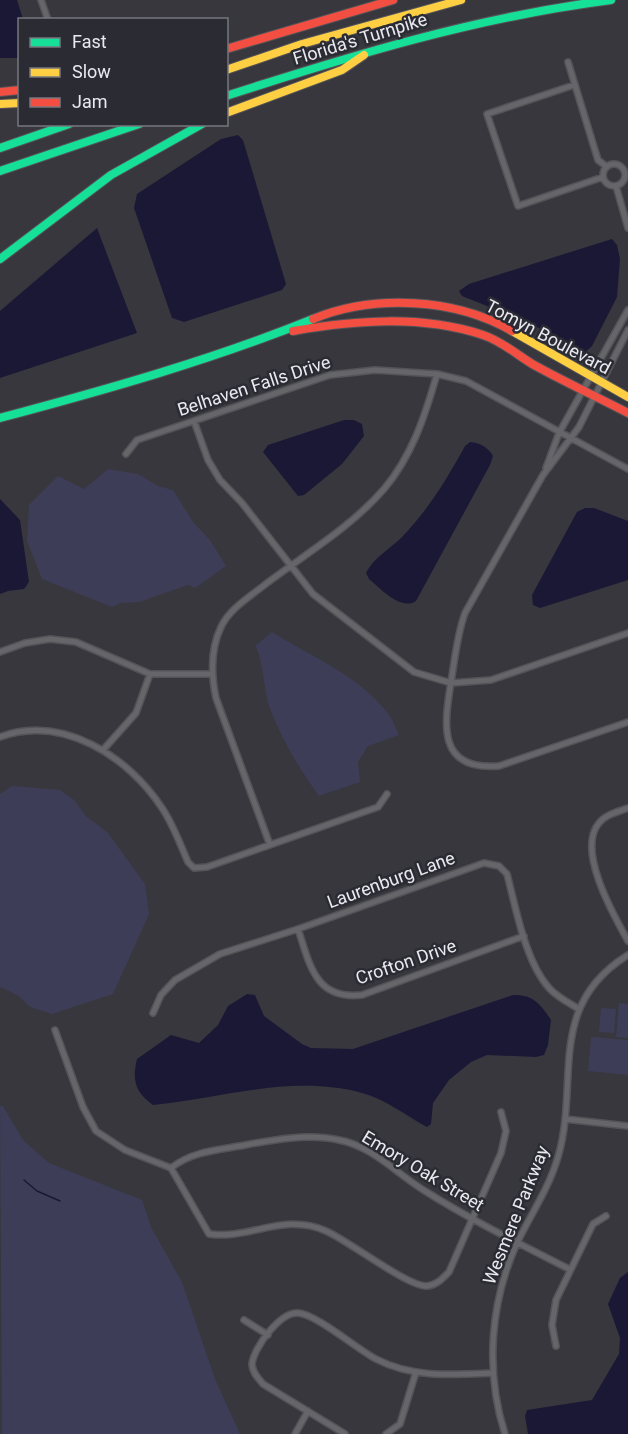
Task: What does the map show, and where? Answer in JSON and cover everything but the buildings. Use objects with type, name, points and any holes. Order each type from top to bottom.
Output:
[{"type":"main road","points":[[228,48],[280,31],[393,0]]},
{"type":"main road","name":"Florida's Turnpike","points":[[228,69],[314,40],[461,0]]},
{"type":"main road","name":"Florida's Turnpike","points":[[228,95],[375,48],[493,19],[611,0]]},
{"type":"main road","points":[[228,112],[342,70],[375,48]]},
{"type":"main road","points":[[0,92],[18,90]]},
{"type":"main road","points":[[0,104],[18,103]]},
{"type":"main road","points":[[0,148],[63,126]]},
{"type":"main road","points":[[0,171],[133,126]]},
{"type":"main road","points":[[0,259],[111,175],[198,126]]},
{"type":"main road","name":"Tomyn Boulevard","points":[[0,418],[87,395],[276,334],[326,314],[360,306],[405,304],[459,309],[493,320],[628,398]]},
{"type":"main road","name":"Tomyn Boulevard","points":[[276,334],[333,324],[393,320],[441,325],[485,336],[628,413]]},
{"type":"street","points":[[41,0],[47,18]]},
{"type":"street","points":[[568,62],[598,160],[607,167]]},
{"type":"street","points":[[574,85],[487,114],[518,206],[603,177],[607,167],[613,165],[620,167],[626,173],[622,182],[616,186],[609,185],[603,177]]},
{"type":"street","points":[[620,167],[628,163]]},
{"type":"street","points":[[616,186],[628,228]]},
{"type":"street","points":[[543,475],[559,433],[585,391],[628,310]]},
{"type":"street","points":[[628,330],[584,418],[543,475],[465,613],[458,631],[445,716],[446,736],[453,751],[466,761],[481,767],[499,766],[628,722]]},
{"type":"street","name":"Belhaven Falls Drive","points":[[126,454],[137,440],[330,375],[375,370],[437,374],[466,381],[570,440],[628,469]]},
{"type":"street","points":[[270,845],[216,698],[211,674],[214,648],[222,626],[238,605],[355,519],[384,488],[406,459],[437,374]]},
{"type":"street","points":[[573,411],[584,418]]},
{"type":"street","points":[[194,421],[208,460],[220,480],[243,503],[313,594],[414,672],[451,682],[491,680],[628,633]]},
{"type":"street","points":[[0,652],[25,643],[50,639],[76,642],[150,674],[211,674]]},
{"type":"street","points":[[103,750],[136,713],[150,674]]},
{"type":"street","points":[[0,737],[14,732],[38,729],[64,733],[103,750],[139,779],[162,808],[188,862],[194,868],[207,867],[378,807],[387,794]]},
{"type":"street","points":[[628,808],[608,816],[598,824],[591,846],[604,897],[628,941]]},
{"type":"street","name":"Laurenburg Lane","points":[[153,1013],[161,994],[175,980],[199,964],[220,954],[484,863],[499,866],[507,874],[524,936],[540,976],[555,994],[579,1009]]},
{"type":"street","name":"Crofton Drive","points":[[298,929],[311,970],[318,982],[331,991],[347,996],[362,995],[524,936]]},
{"type":"street","name":"Wesmere Parkway","points":[[505,1434],[497,1410],[492,1373],[497,1303],[517,1243],[549,1184],[559,1155],[565,1119],[568,1059],[579,1009],[611,966],[628,955]]},
{"type":"street","points":[[55,1030],[83,1107],[96,1131],[125,1150],[171,1168],[204,1229],[209,1234],[220,1236],[284,1223],[312,1227],[345,1240],[411,1282],[426,1286],[440,1282],[449,1272],[501,1153],[506,1131],[501,1112]]},
{"type":"street","points":[[565,1119],[628,1126]]},
{"type":"street","name":"Emory Oak Street","points":[[171,1168],[199,1154],[279,1139],[316,1137],[341,1140],[372,1153],[422,1189],[471,1218],[569,1269]]},
{"type":"street","points":[[556,1346],[552,1325],[556,1300],[569,1269],[593,1224],[606,1216]]},
{"type":"street","points":[[345,1434],[263,1384],[255,1375],[252,1366],[256,1354],[278,1320],[287,1314],[306,1314],[377,1360],[416,1372],[451,1376],[492,1373]]},
{"type":"street","points":[[244,1320],[268,1335]]},
{"type":"street","points":[[386,1434],[400,1424],[416,1372]]},
{"type":"street","points":[[295,1434],[308,1411]]},
{"type":"shaded area","points":[[0,0],[17,0],[23,18],[18,18],[18,58],[0,58]]},
{"type":"shaded area","points":[[238,135],[243,140],[286,284],[282,290],[184,322],[172,318],[134,208],[137,194],[221,139]]},
{"type":"shaded area","points":[[97,228],[137,333],[0,378],[0,311]]},
{"type":"shaded area","points":[[612,239],[617,245],[620,259],[617,297],[592,346],[583,354],[532,324],[462,296],[459,291],[469,284]]},
{"type":"shaded area","points":[[344,420],[354,420],[362,424],[364,436],[342,464],[304,495],[298,496],[263,452],[268,445]]},
{"type":"shaded area","points":[[470,442],[480,444],[489,450],[493,456],[490,465],[416,601],[404,603],[398,601],[369,579],[366,573],[382,554],[402,537],[429,505],[465,446]]},
{"type":"shaded area","points":[[108,469],[138,474],[158,486],[173,490],[193,522],[210,540],[226,566],[195,588],[188,585],[139,602],[121,603],[112,607],[42,579],[27,541],[29,505],[58,476],[84,489]]},
{"type":"shaded area","points":[[0,499],[20,520],[29,582],[24,589],[0,594]]},
{"type":"shaded area","points":[[585,508],[594,508],[628,521],[628,580],[540,608],[533,605],[532,595],[577,512]]},
{"type":"shaded area","points":[[272,632],[348,677],[375,698],[390,716],[399,735],[368,746],[358,762],[360,782],[319,796],[292,754],[270,709],[260,658],[255,646]]},
{"type":"shaded area","points":[[12,786],[60,790],[74,800],[86,816],[108,833],[145,884],[149,914],[113,994],[52,1014],[30,1007],[19,996],[0,987],[0,794]]},
{"type":"shaded area","points":[[247,994],[255,995],[264,1016],[302,1044],[311,1048],[353,1049],[513,995],[526,996],[544,1009],[551,1020],[548,1045],[544,1055],[536,1057],[487,1055],[471,1062],[449,1080],[433,1103],[431,1124],[427,1127],[379,1099],[336,1088],[310,1086],[258,1089],[153,1105],[147,1100],[136,1085],[137,1059],[171,1035],[199,1043],[218,1025],[228,1006]]},
{"type":"shaded area","points":[[619,1003],[628,1004],[628,1038],[616,1037]]},
{"type":"shaded area","points":[[601,1008],[616,1009],[614,1033],[599,1032]]},
{"type":"shaded area","points":[[591,1037],[628,1040],[628,1075],[588,1071]]},
{"type":"shaded area","points":[[0,1106],[3,1106],[23,1140],[49,1163],[142,1200],[151,1227],[182,1282],[215,1379],[240,1434],[2,1434]]},
{"type":"shaded area","points":[[628,1272],[628,1434],[528,1434],[525,1416],[527,1410],[592,1400],[619,1354],[620,1338],[608,1304],[620,1278]]},
{"type":"waterway","points":[[24,1180],[37,1191],[60,1201]]},
{"type":"traffic: fast","points":[[228,95],[369,52],[464,27],[561,7],[611,0]]},
{"type":"traffic: fast","points":[[0,148],[63,126]]},
{"type":"traffic: fast","points":[[0,171],[133,126]]},
{"type":"traffic: fast","points":[[0,259],[111,175],[198,126]]},
{"type":"traffic: fast","points":[[0,418],[197,361],[313,319]]},
{"type":"traffic: slow","points":[[228,69],[302,44],[461,0]]},
{"type":"traffic: slow","points":[[228,112],[342,70],[364,55]]},
{"type":"traffic: slow","points":[[0,104],[18,103]]},
{"type":"traffic: slow","points":[[512,331],[628,397]]},
{"type":"traffic: jam","points":[[228,48],[393,0]]},
{"type":"traffic: jam","points":[[0,92],[18,90]]},
{"type":"traffic: jam","points":[[313,319],[362,306],[414,303],[465,312],[490,320],[512,331]]},
{"type":"traffic: jam","points":[[293,331],[341,324],[389,321],[436,324],[460,329],[497,341],[534,365],[628,413]]}]
